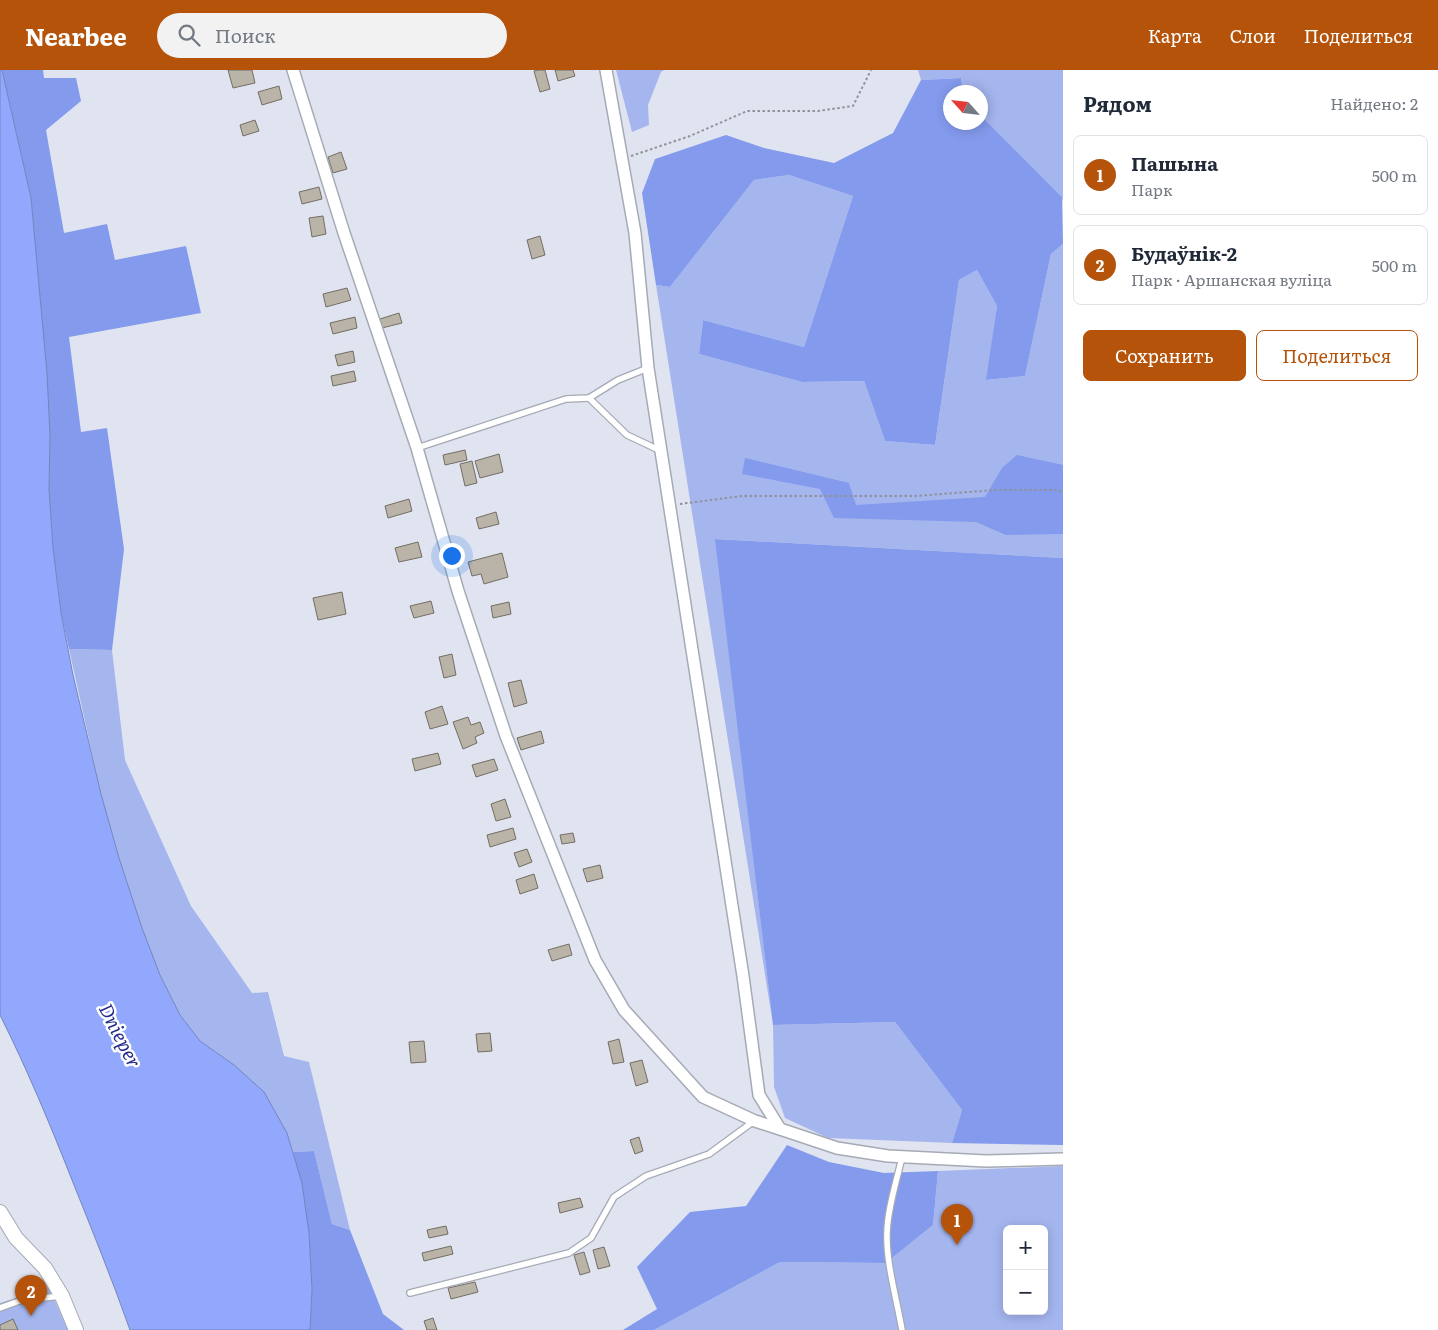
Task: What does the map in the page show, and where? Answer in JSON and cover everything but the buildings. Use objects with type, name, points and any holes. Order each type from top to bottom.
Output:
[{"type":"street","points":[[293,70],[344,233],[417,448],[458,591],[506,736],[595,960],[624,1010],[703,1097],[780,1129],[837,1148],[888,1156],[986,1161],[1063,1159]]},
{"type":"street","points":[[606,70],[635,233],[648,368],[743,976],[759,1095],[780,1129]]},
{"type":"street","points":[[0,1212],[16,1238],[46,1268],[62,1296],[76,1330]]},
{"type":"lane","points":[[417,448],[566,399],[589,398],[618,380],[648,368]]},
{"type":"lane","points":[[589,398],[627,435],[662,452]]},
{"type":"lane","points":[[410,1294],[569,1253],[591,1238],[614,1196],[646,1176],[709,1154],[755,1120]]},
{"type":"lane","points":[[902,1157],[886,1233],[890,1270],[902,1330]]},
{"type":"lane","points":[[0,1308],[22,1300],[62,1296]]},
{"type":"path","points":[[622,159],[690,136],[747,111],[818,111],[854,106],[872,70]]},
{"type":"path","points":[[670,506],[742,496],[915,496],[995,490],[1056,490],[1063,492]]},
{"type":"shaded area","points":[[2,70],[43,70],[44,78],[76,78],[81,101],[46,130],[64,233],[107,224],[115,260],[186,246],[201,313],[69,337],[81,432],[107,428],[124,549],[112,650],[69,649],[61,613],[53,548],[49,489],[50,435],[31,198]]},
{"type":"shaded area","points":[[616,70],[664,70],[661,72],[648,105],[649,125],[632,132]]},
{"type":"shaded area","points":[[918,70],[1063,70],[1063,202],[1062,197],[988,124],[988,85],[962,85],[961,78],[921,80]]},
{"type":"shaded area","points":[[961,78],[962,85],[943,85],[943,130],[988,130],[988,123],[1062,197],[1063,244],[1051,254],[1025,376],[986,380],[997,306],[977,270],[959,280],[935,445],[885,441],[864,381],[802,382],[699,354],[703,320],[804,347],[853,196],[789,175],[754,180],[670,287],[656,285],[642,193],[655,159],[726,135],[764,148],[834,163],[893,133],[921,80]]},
{"type":"shaded area","points":[[789,175],[853,196],[804,347],[703,320],[699,354],[802,382],[864,381],[885,441],[935,445],[959,280],[977,270],[997,306],[987,380],[1025,376],[1051,254],[1063,244],[1063,558],[716,539],[773,1025],[656,285],[670,287],[754,180]]},
{"type":"shaded area","points":[[1017,455],[1063,465],[1063,534],[1006,535],[976,522],[834,518],[820,489],[742,474],[745,458],[849,483],[856,505],[985,497],[1002,468]]},
{"type":"shaded area","points":[[715,539],[1063,558],[1063,1145],[952,1143],[962,1110],[895,1022],[773,1025]]},
{"type":"shaded area","points":[[69,649],[112,650],[125,760],[191,906],[252,993],[268,992],[284,1056],[309,1062],[350,1230],[332,1224],[314,1151],[293,1152],[287,1133],[234,1065],[200,1041],[180,1015],[160,975],[119,858],[101,794]]},
{"type":"shaded area","points":[[895,1022],[962,1110],[952,1143],[828,1138],[785,1118],[774,1087],[773,1025]]},
{"type":"shaded area","points":[[787,1145],[829,1162],[884,1173],[938,1171],[933,1225],[886,1263],[780,1262],[654,1330],[623,1330],[657,1309],[637,1267],[690,1212],[746,1206]]},
{"type":"shaded area","points":[[314,1151],[332,1224],[350,1230],[383,1314],[404,1330],[310,1330],[312,1289],[309,1233],[293,1152]]},
{"type":"shaded area","points":[[1063,1166],[1063,1330],[654,1330],[780,1262],[886,1263],[933,1225],[938,1171]]},
{"type":"shaded area","points":[[49,1287],[68,1330],[0,1330],[0,1303]]},
{"type":"water","name":"Dnieper","points":[[0,70],[2,70],[31,198],[47,373],[50,435],[49,489],[53,548],[61,613],[73,675],[101,794],[119,858],[142,928],[160,975],[180,1015],[200,1041],[234,1065],[264,1092],[287,1133],[302,1183],[309,1233],[312,1289],[310,1330],[130,1330],[55,1138],[29,1076],[0,1015]]},
{"type":"place","name":"Пашына","points":[[957,1245]]},
{"type":"place","name":"Будаўнік-2","points":[[31,1316]]}]
